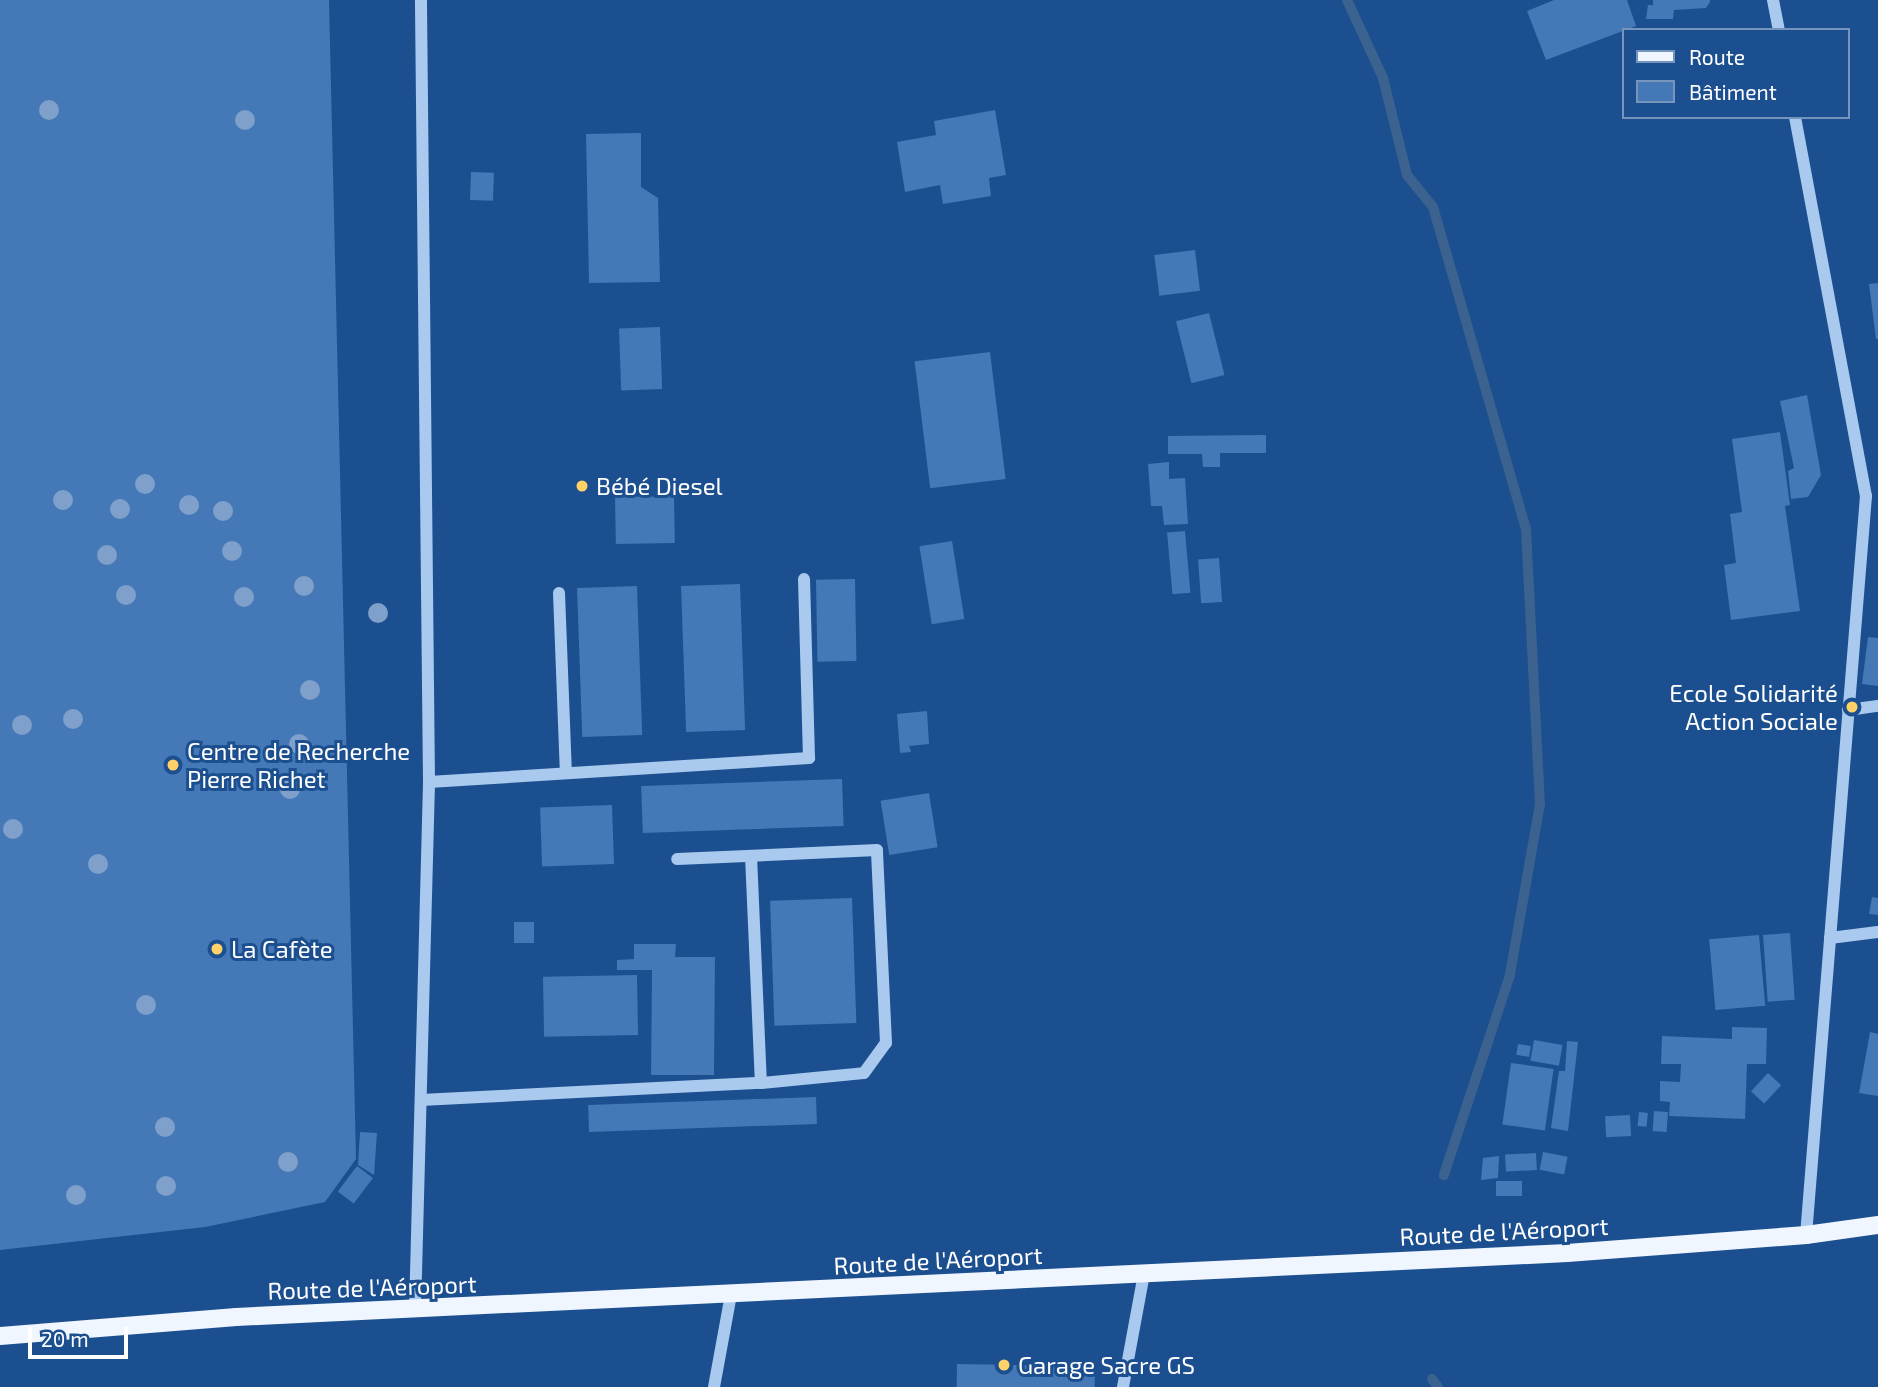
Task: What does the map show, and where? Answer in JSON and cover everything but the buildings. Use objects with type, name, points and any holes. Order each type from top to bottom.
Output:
[{"type":"main road","name":"Route de l'Aéroport","points":[[0,1336],[236,1317],[415,1311],[1567,1253],[1806,1235],[1878,1225]]},
{"type":"street","points":[[415,1311],[429,782],[421,0]]},
{"type":"street","points":[[1773,0],[1779,28]]},
{"type":"street","points":[[1795,119],[1872,496],[1848,710],[1806,1235]]},
{"type":"street","points":[[429,782],[809,758],[804,579]]},
{"type":"street","points":[[559,593],[566,773]]},
{"type":"street","points":[[1848,710],[1878,706]]},
{"type":"street","points":[[421,1100],[761,1083],[864,1073],[886,1043],[877,850],[677,859]]},
{"type":"street","points":[[751,856],[761,1083]]},
{"type":"street","points":[[1830,938],[1878,932]]},
{"type":"street","points":[[1123,1387],[1144,1274]]},
{"type":"street","points":[[714,1387],[731,1294]]},
{"type":"waterway","points":[[1347,0],[1383,78],[1407,175],[1433,207],[1526,529],[1540,804],[1510,975],[1444,1175]]},
{"type":"waterway","points":[[1432,1379],[1438,1387]]},
{"type":"place","name":"Bébé Diesel","points":[[582,486]]},
{"type":"place","name":"Ecole Solidarité Action Sociale","points":[[1852,707]]},
{"type":"place","name":"Centre de Recherche Pierre Richet","points":[[173,765]]},
{"type":"place","name":"La Cafète","points":[[217,949]]},
{"type":"place","name":"Garage Sacre GS","points":[[1004,1365]]}]
